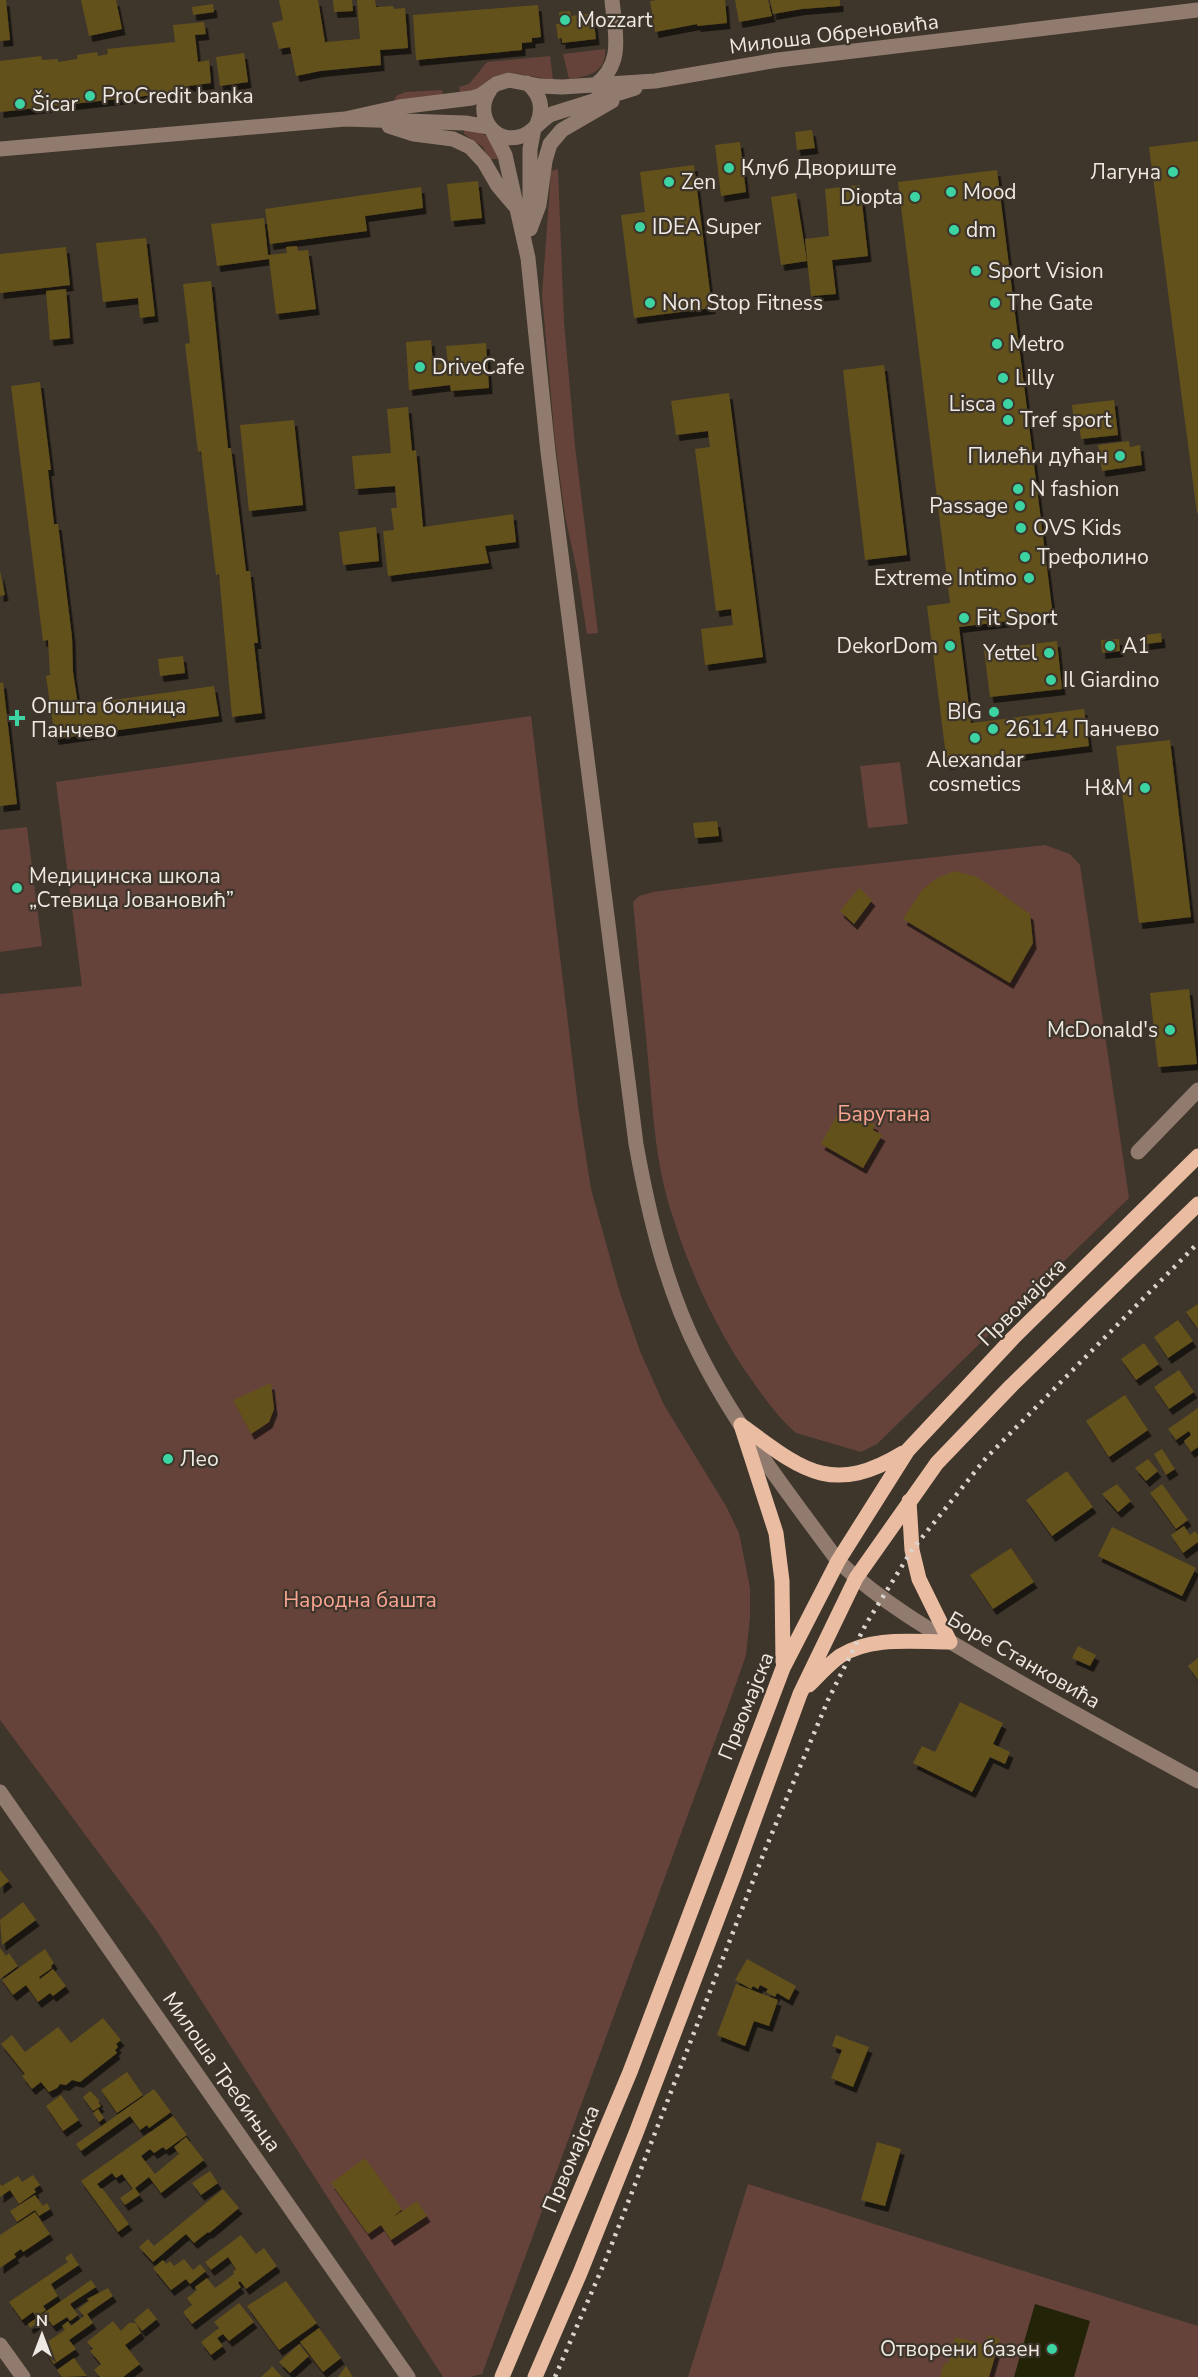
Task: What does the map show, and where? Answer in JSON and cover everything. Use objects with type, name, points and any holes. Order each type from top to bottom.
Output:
[{"type":"main road","name":"Првомајска","points":[[502,2377],[630,2072],[783,1668],[838,1561],[908,1450],[1013,1338],[1198,1156]]},
{"type":"main road","points":[[535,2377],[580,2273],[636,2133],[730,1887],[800,1694],[856,1578],[937,1463],[988,1409],[1198,1204]]},
{"type":"main road","points":[[741,1425],[788,1459],[815,1473],[840,1477],[881,1467],[908,1450]]},
{"type":"main road","points":[[741,1425],[776,1533],[784,1624],[783,1668]]},
{"type":"main road","points":[[800,1694],[830,1664],[851,1650],[882,1643],[950,1642],[919,1579],[912,1550],[909,1501]]},
{"type":"street","points":[[594,86],[603,79],[615,61],[612,0]]},
{"type":"street","name":"Милоша Обреновића","points":[[655,81],[778,60],[1198,10]]},
{"type":"street","points":[[0,149],[345,119],[399,107],[460,101],[481,95],[496,84],[509,80],[549,87],[655,81]]},
{"type":"street","points":[[345,119],[458,122],[513,138],[523,136],[552,114],[655,81]]},
{"type":"street","points":[[527,83],[537,93],[541,109],[530,149],[528,258]]},
{"type":"street","points":[[489,90],[482,109],[505,154],[528,258]]},
{"type":"street","points":[[530,229],[539,205],[545,156],[550,144],[562,130],[607,105],[623,93]]},
{"type":"street","points":[[378,121],[414,134],[453,139],[470,147],[484,162],[498,186],[516,207]]},
{"type":"street","name":"Боре Станковића","points":[[528,258],[548,452],[636,1144],[658,1249],[698,1352],[741,1425],[838,1561],[856,1578],[901,1613],[1098,1727],[1198,1781]]},
{"type":"street","points":[[1138,1152],[1198,1090]]},
{"type":"street","name":"Милоша Требињца","points":[[0,1792],[408,2377]]},
{"type":"street","points":[[0,2345],[23,2377]]},
{"type":"green space","points":[[605,49],[603,63],[595,72],[569,79],[563,54]]},
{"type":"green space","points":[[550,56],[553,80],[508,72],[491,78],[476,90],[460,93],[459,87],[469,84],[487,62]]},
{"type":"green space","points":[[442,90],[443,96],[394,102],[396,96],[405,92]]},
{"type":"green space","points":[[464,129],[488,137],[500,159],[489,159],[483,147],[464,134]]},
{"type":"green space","points":[[558,169],[564,322],[575,446],[598,633],[587,634],[565,516],[555,441],[542,296],[551,171]]},
{"type":"green space","name":"Народна башта","points":[[531,716],[578,1106],[591,1189],[619,1290],[640,1351],[664,1405],[726,1506],[739,1533],[750,1588],[750,1618],[746,1655],[736,1684],[482,2374],[470,2377],[443,2377],[156,1930],[0,1720],[0,994],[82,986],[56,782]]},
{"type":"green space","points":[[900,762],[908,824],[868,828],[860,766]]},
{"type":"green space","name":"Медицинска школа „Стевица Јовановић”","points":[[27,827],[42,946],[0,952],[0,830]]},
{"type":"green space","name":"Барутана","points":[[1045,845],[1070,854],[1080,865],[1129,1198],[877,1444],[861,1452],[796,1433],[761,1393],[719,1328],[691,1268],[669,1205],[656,1138],[633,902],[639,896],[653,892],[836,868]]},
{"type":"green space","points":[[748,2184],[1198,2326],[1198,2377],[688,2377]]},
{"type":"shaded area","name":"Отворени базен","points":[[1035,2304],[1090,2321],[1074,2377],[1014,2377]]},
{"type":"building","points":[[0,0],[6,0],[10,40],[0,41]]},
{"type":"building","points":[[81,0],[116,0],[122,29],[89,36]]},
{"type":"building","points":[[279,0],[318,0],[325,42],[360,39],[357,0],[375,0],[376,7],[405,8],[408,48],[380,50],[381,65],[320,71],[296,76],[290,47],[279,49],[272,23],[283,20]]},
{"type":"building","points":[[333,0],[352,0],[353,11],[334,12]]},
{"type":"building","points":[[725,0],[727,23],[697,26],[697,24],[655,32],[650,1]]},
{"type":"building","points":[[735,0],[768,0],[772,16],[739,22]]},
{"type":"building","points":[[770,0],[840,0],[840,6],[773,14]]},
{"type":"building","points":[[213,4],[214,12],[193,15],[192,7]]},
{"type":"building","points":[[538,5],[541,37],[532,38],[532,42],[522,43],[522,50],[416,60],[413,15]]},
{"type":"building","points":[[570,11],[571,16],[593,13],[596,39],[562,43],[562,38],[558,39],[556,24],[560,24],[559,12]]},
{"type":"building","points":[[204,22],[206,34],[195,35],[198,62],[209,60],[211,83],[181,87],[181,92],[0,112],[0,61],[41,56],[42,60],[58,59],[58,62],[77,59],[77,55],[97,52],[98,56],[108,54],[107,49],[175,42],[173,25]]},
{"type":"building","points":[[244,53],[248,82],[220,86],[216,57]]},
{"type":"building","points":[[812,130],[815,148],[797,150],[795,132]]},
{"type":"building","points":[[1198,141],[1198,513],[1197,513],[1149,147]]},
{"type":"building","points":[[740,142],[746,192],[721,196],[715,145]]},
{"type":"building","points":[[694,165],[712,308],[634,318],[621,215],[645,212],[640,172]]},
{"type":"building","points":[[997,170],[1053,616],[959,627],[971,723],[1084,709],[1089,746],[947,764],[927,606],[950,603],[898,182]]},
{"type":"building","points":[[478,181],[482,218],[451,221],[447,184]]},
{"type":"building","points":[[860,185],[868,256],[832,260],[836,294],[811,296],[805,239],[829,236],[825,189]]},
{"type":"building","points":[[421,187],[423,208],[365,216],[367,231],[270,244],[265,209]]},
{"type":"building","points":[[796,193],[807,261],[781,265],[771,197]]},
{"type":"building","points":[[264,218],[268,255],[287,253],[286,247],[297,246],[298,251],[308,250],[316,309],[276,314],[269,259],[217,266],[211,224]]},
{"type":"building","points":[[146,238],[155,316],[140,318],[138,298],[103,302],[96,243]]},
{"type":"building","points":[[66,247],[70,285],[0,293],[0,254]]},
{"type":"building","points":[[211,281],[228,448],[231,448],[246,571],[250,571],[258,643],[254,643],[262,713],[232,717],[219,574],[216,575],[185,344],[190,343],[183,284]]},
{"type":"building","points":[[66,289],[70,338],[50,340],[46,291]]},
{"type":"building","points":[[431,340],[433,364],[448,363],[446,346],[486,343],[489,388],[451,391],[450,385],[409,390],[406,342]]},
{"type":"building","points":[[884,365],[907,555],[865,560],[843,370]]},
{"type":"building","points":[[40,382],[51,470],[48,470],[54,524],[58,524],[78,705],[214,686],[219,716],[55,739],[46,676],[50,675],[48,640],[43,641],[11,386]]},
{"type":"building","points":[[729,393],[763,657],[705,665],[701,629],[733,625],[731,609],[716,611],[695,449],[710,447],[708,431],[676,435],[671,401]]},
{"type":"building","points":[[1114,400],[1118,435],[1081,439],[1079,423],[1074,423],[1072,405]]},
{"type":"building","points":[[408,407],[412,451],[416,450],[423,527],[513,514],[516,542],[485,546],[489,563],[388,576],[383,531],[394,530],[391,508],[397,508],[395,486],[355,489],[352,456],[391,453],[387,409]]},
{"type":"building","points":[[294,420],[303,505],[249,511],[240,425]]},
{"type":"building","name":"Пилећи дућан","points":[[1129,441],[1130,447],[1140,445],[1142,465],[1102,471],[1098,445]]},
{"type":"building","points":[[376,527],[379,561],[343,565],[339,532]]},
{"type":"building","points":[[0,571],[5,595],[0,596]]},
{"type":"building","points":[[1161,633],[1162,642],[1146,644],[1145,635]]},
{"type":"building","name":"A1","points":[[1119,639],[1120,651],[1102,653],[1101,640]]},
{"type":"building","points":[[1057,641],[1062,689],[990,697],[984,650]]},
{"type":"building","points":[[183,656],[185,673],[160,676],[158,659]]},
{"type":"building","points":[[3,682],[17,804],[0,806],[0,683]]},
{"type":"building","points":[[1170,740],[1191,917],[1139,923],[1116,746]]},
{"type":"building","points":[[717,821],[719,836],[695,838],[693,823]]},
{"type":"building","points":[[955,871],[977,877],[1030,914],[1033,943],[1010,983],[903,919],[922,890],[937,878]]},
{"type":"building","points":[[859,888],[872,900],[854,924],[840,911]]},
{"type":"building","points":[[1189,989],[1197,1064],[1158,1067],[1150,993]]},
{"type":"building","points":[[839,1111],[850,1117],[853,1113],[875,1125],[873,1130],[882,1135],[863,1168],[821,1144]]},
{"type":"building","points":[[1198,1304],[1198,1329],[1186,1312]]},
{"type":"building","points":[[1178,1320],[1193,1341],[1168,1358],[1154,1337]]},
{"type":"building","points":[[1144,1343],[1159,1364],[1136,1380],[1121,1359]]},
{"type":"building","points":[[1179,1370],[1194,1392],[1169,1409],[1154,1387]]},
{"type":"building","points":[[271,1383],[274,1409],[269,1422],[251,1434],[233,1400]]},
{"type":"building","points":[[1125,1395],[1148,1430],[1109,1457],[1086,1421]]},
{"type":"building","points":[[1198,1408],[1198,1447],[1191,1452],[1184,1441],[1191,1435],[1189,1431],[1176,1440],[1168,1429]]},
{"type":"building","points":[[1162,1449],[1175,1469],[1166,1475],[1154,1454]]},
{"type":"building","points":[[1148,1459],[1158,1471],[1146,1481],[1135,1468]]},
{"type":"building","points":[[1067,1471],[1093,1507],[1052,1536],[1026,1500]]},
{"type":"building","points":[[1117,1484],[1131,1501],[1118,1512],[1102,1494]]},
{"type":"building","points":[[1162,1484],[1188,1520],[1176,1529],[1150,1493]]},
{"type":"building","points":[[1184,1526],[1190,1535],[1195,1531],[1198,1535],[1198,1542],[1183,1553],[1171,1535]]},
{"type":"building","points":[[1112,1527],[1196,1568],[1182,1596],[1098,1556]]},
{"type":"building","points":[[1011,1548],[1034,1582],[993,1609],[970,1575]]},
{"type":"building","points":[[1078,1646],[1096,1655],[1090,1666],[1072,1658]]},
{"type":"building","points":[[1198,1658],[1198,1680],[1188,1666]]},
{"type":"building","points":[[960,1702],[1003,1723],[993,1744],[1010,1752],[1005,1764],[990,1757],[972,1792],[913,1763],[922,1746],[935,1752]]},
{"type":"building","points":[[0,1870],[9,1881],[0,1888]]},
{"type":"building","points":[[23,1902],[36,1920],[2,1945],[0,1920]]},
{"type":"building","points":[[0,1948],[6,1956],[9,1953],[18,1966],[0,1979]]},
{"type":"building","points":[[45,1949],[54,1963],[52,1968],[39,1977],[40,1979],[53,1969],[66,1986],[53,1996],[50,1993],[38,2002],[26,1985],[13,1995],[2,1980]]},
{"type":"building","points":[[747,1959],[796,1986],[789,2000],[777,1993],[775,1997],[766,1992],[768,1989],[760,1985],[758,1989],[753,1986],[751,1989],[735,1980]]},
{"type":"building","points":[[736,1984],[778,2000],[769,2026],[754,2021],[745,2046],[717,2035]]},
{"type":"building","points":[[103,2018],[121,2040],[116,2044],[117,2053],[80,2082],[72,2080],[66,2085],[60,2084],[49,2092],[41,2082],[32,2089],[22,2076],[25,2074],[1,2044],[12,2035],[25,2052],[58,2027],[71,2043]]},
{"type":"building","points":[[836,2035],[869,2047],[853,2087],[831,2078],[842,2050],[832,2046]]},
{"type":"building","points":[[127,2072],[143,2095],[117,2113],[101,2090]]},
{"type":"building","points":[[154,2089],[171,2112],[149,2128],[147,2125],[140,2130],[130,2116],[81,2151],[76,2144]]},
{"type":"building","points":[[90,2091],[100,2101],[98,2102],[101,2106],[93,2111],[83,2097]]},
{"type":"building","points":[[61,2095],[79,2120],[63,2131],[46,2106]]},
{"type":"building","points":[[98,2109],[104,2118],[99,2122],[93,2113]]},
{"type":"building","points":[[173,2116],[187,2135],[166,2150],[163,2147],[154,2153],[150,2149],[141,2156],[155,2174],[179,2154],[174,2147],[186,2137],[204,2160],[161,2193],[149,2177],[135,2188],[140,2195],[125,2205],[120,2198],[133,2189],[122,2174],[116,2178],[112,2173],[97,2184],[129,2224],[118,2232],[81,2181]]},
{"type":"building","points":[[877,2142],[901,2149],[885,2206],[861,2200]]},
{"type":"building","points":[[365,2158],[402,2209],[392,2218],[417,2201],[427,2216],[391,2240],[381,2225],[368,2234],[331,2183]]},
{"type":"building","points":[[210,2171],[218,2183],[201,2195],[192,2183]]},
{"type":"building","points":[[33,2175],[40,2185],[34,2189],[36,2192],[19,2204],[10,2190],[0,2197],[0,2184],[2,2186],[18,2176],[22,2182]]},
{"type":"building","points":[[223,2189],[239,2208],[209,2233],[194,2243],[186,2234],[153,2262],[139,2247],[148,2239],[154,2246]]},
{"type":"building","points":[[35,2195],[43,2206],[47,2203],[50,2209],[39,2216],[35,2210],[17,2222],[10,2211]]},
{"type":"building","points":[[35,2212],[50,2234],[23,2252],[21,2249],[14,2254],[16,2257],[0,2268],[0,2235]]},
{"type":"building","points":[[241,2235],[256,2254],[264,2248],[277,2266],[246,2289],[240,2281],[238,2283],[241,2287],[192,2324],[183,2312],[192,2305],[187,2298],[197,2290],[195,2287],[207,2278],[215,2288],[234,2274],[236,2269],[228,2257],[211,2270],[205,2262]]},
{"type":"building","points":[[71,2253],[79,2265],[51,2284],[58,2296],[43,2306],[46,2310],[36,2317],[33,2312],[22,2320],[9,2302],[68,2262],[65,2258]]},
{"type":"building","points":[[184,2259],[193,2270],[200,2264],[206,2271],[190,2284],[186,2279],[171,2290],[153,2268],[163,2260],[166,2264],[170,2261],[174,2266]]},
{"type":"building","points":[[91,2280],[96,2287],[70,2304],[78,2315],[70,2321],[67,2317],[53,2326],[46,2317],[30,2328],[28,2324]]},
{"type":"building","points":[[286,2281],[317,2323],[279,2350],[247,2306]]},
{"type":"building","points":[[108,2288],[113,2296],[87,2314],[93,2323],[69,2340],[76,2349],[54,2364],[41,2346],[65,2330],[62,2326],[68,2321],[71,2326],[84,2316],[78,2309],[89,2301],[87,2299]]},
{"type":"building","points":[[239,2303],[254,2322],[229,2341],[223,2334],[217,2338],[223,2346],[211,2355],[201,2342],[219,2328],[214,2322]]},
{"type":"building","points":[[148,2308],[157,2319],[142,2331],[134,2320]]},
{"type":"building","points":[[113,2321],[121,2331],[129,2323],[137,2325],[141,2333],[125,2345],[140,2364],[123,2377],[100,2377],[94,2370],[101,2364],[90,2351],[93,2349],[87,2342]]},
{"type":"building","points":[[319,2328],[341,2358],[323,2372],[300,2342]]},
{"type":"building","points":[[988,2335],[1000,2339],[989,2377],[940,2377],[944,2363],[948,2364],[955,2337],[986,2345]]},
{"type":"building","points":[[299,2344],[309,2356],[290,2373],[279,2362]]},
{"type":"building","points":[[74,2358],[87,2376],[62,2377],[57,2370]]},
{"type":"building","points":[[272,2366],[282,2377],[261,2377],[270,2369]]},
{"type":"building","points":[[346,2366],[353,2377],[338,2377]]},
{"type":"railway","points":[[555,2377],[606,2259],[765,1850],[828,1700],[866,1624],[912,1550],[986,1458],[1198,1243]]},
{"type":"place","name":"Mozzart","points":[[565,20]]},
{"type":"place","name":"ProCredit banka","points":[[90,96]]},
{"type":"place","name":"Šicar","points":[[20,104]]},
{"type":"place","name":"Клуб Двориште","points":[[729,168]]},
{"type":"place","name":"Лагуна","points":[[1173,172]]},
{"type":"place","name":"Zen","points":[[669,182]]},
{"type":"place","name":"Mood","points":[[951,192]]},
{"type":"place","name":"Diopta","points":[[915,197]]},
{"type":"place","name":"IDEA Super","points":[[640,227]]},
{"type":"place","name":"dm","points":[[954,230]]},
{"type":"place","name":"Sport Vision","points":[[976,271]]},
{"type":"place","name":"Non Stop Fitness","points":[[650,303]]},
{"type":"place","name":"The Gate","points":[[995,303]]},
{"type":"place","name":"Metro","points":[[997,344]]},
{"type":"place","name":"DriveCafe","points":[[420,367]]},
{"type":"place","name":"Lilly","points":[[1003,378]]},
{"type":"place","name":"Lisca","points":[[1008,404]]},
{"type":"place","name":"Tref sport","points":[[1008,420]]},
{"type":"place","name":"Пилећи дућан","points":[[1120,456]]},
{"type":"place","name":"N fashion","points":[[1018,489]]},
{"type":"place","name":"Passage","points":[[1020,506]]},
{"type":"place","name":"OVS Kids","points":[[1021,528]]},
{"type":"place","name":"Трефолино","points":[[1025,557]]},
{"type":"place","name":"Extreme Intimo","points":[[1029,578]]},
{"type":"place","name":"Fit Sport","points":[[964,618]]},
{"type":"place","name":"DekorDom","points":[[950,646]]},
{"type":"place","name":"A1","points":[[1110,646]]},
{"type":"place","name":"Yettel","points":[[1049,653]]},
{"type":"place","name":"Il Giardino","points":[[1051,680]]},
{"type":"place","name":"BIG","points":[[994,712]]},
{"type":"place","name":"Општа болница Панчево","points":[[17,718]]},
{"type":"place","name":"26114 Панчево","points":[[993,729]]},
{"type":"place","name":"Alexandar cosmetics","points":[[975,738]]},
{"type":"place","name":"H&M","points":[[1145,788]]},
{"type":"place","name":"Медицинска школа „Стевица Јовановић”","points":[[17,888]]},
{"type":"place","name":"McDonald's","points":[[1170,1030]]},
{"type":"place","name":"Лео","points":[[168,1459]]},
{"type":"place","name":"Отворени базен","points":[[1052,2349]]}]
